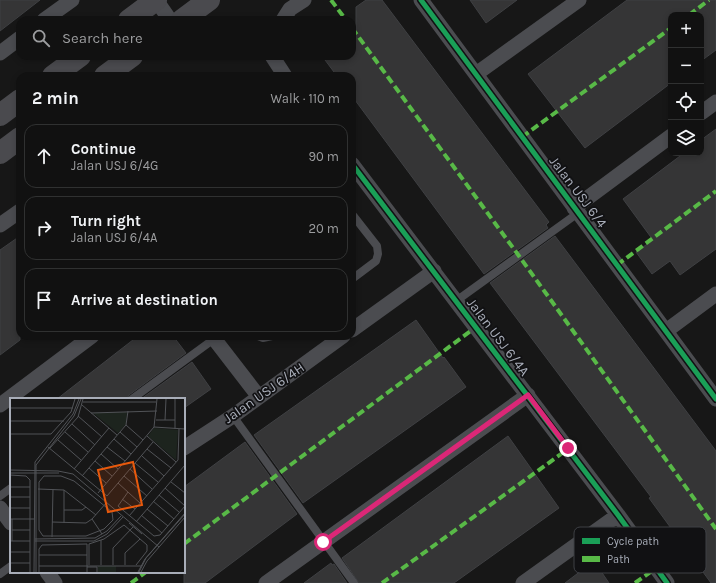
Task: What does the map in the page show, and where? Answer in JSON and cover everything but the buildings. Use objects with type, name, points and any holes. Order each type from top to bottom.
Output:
[{"type":"main road","points":[[134,16],[156,0]]},
{"type":"main road","points":[[187,16],[209,0]]},
{"type":"main road","points":[[58,72],[75,60]]},
{"type":"main road","points":[[110,72],[127,60]]},
{"type":"main road","points":[[0,115],[16,103]]},
{"type":"main road","points":[[0,153],[16,141]]},
{"type":"street","points":[[50,16],[72,0]]},
{"type":"street","points":[[156,0],[167,16]]},
{"type":"street","points":[[286,16],[290,9],[304,0]]},
{"type":"street","name":"Jalan USJ 6/4","points":[[421,0],[716,399]]},
{"type":"street","points":[[476,74],[579,0]]},
{"type":"street","points":[[0,53],[16,41]]},
{"type":"street","points":[[275,60],[282,72]]},
{"type":"street","points":[[704,111],[716,102]]},
{"type":"street","points":[[576,210],[668,138]]},
{"type":"street","name":"Jalan USJ 6/4A","points":[[356,169],[627,527]]},
{"type":"street","points":[[0,225],[16,214]]},
{"type":"street","points":[[356,327],[434,271]]},
{"type":"street","points":[[666,331],[716,294]]},
{"type":"street","points":[[0,405],[87,340]]},
{"type":"street","points":[[215,340],[259,398]]},
{"type":"street","name":"Jalan USJ 6/4H","points":[[185,447],[259,398],[339,340]]},
{"type":"street","points":[[266,583],[528,395]]},
{"type":"street","points":[[0,508],[10,522]]},
{"type":"street","points":[[601,527],[618,515]]},
{"type":"street","points":[[523,583],[574,546]]},
{"type":"street","points":[[48,573],[55,583]]},
{"type":"street","name":"Jalan USJ 6/4A","points":[[660,573],[667,583]]},
{"type":"lane","points":[[456,301],[576,210]]},
{"type":"lane","points":[[356,219],[377,246],[378,254],[376,261],[356,276]]},
{"type":"lane","points":[[133,398],[209,340]]},
{"type":"lane","points":[[233,416],[354,583]]},
{"type":"lane","points":[[0,496],[10,489]]},
{"type":"lane","points":[[0,574],[10,567]]},
{"type":"marked path","points":[[331,0],[343,16]]},
{"type":"marked path","points":[[693,12],[709,0]]},
{"type":"marked path","points":[[522,137],[668,30]]},
{"type":"marked path","points":[[356,33],[716,529]]},
{"type":"marked path","points":[[617,265],[716,191]]},
{"type":"marked path","points":[[185,543],[476,327]]},
{"type":"marked path","points":[[382,583],[568,449]]},
{"type":"marked path","points":[[131,583],[145,573]]},
{"type":"marked path","points":[[635,583],[649,573]]},
{"type":"cycle path","points":[[421,0],[716,399]]},
{"type":"cycle path","points":[[356,169],[627,527]]},
{"type":"cycle path","points":[[660,573],[667,583]]},
{"type":"route","points":[[323,542],[528,395],[568,448]]}]
